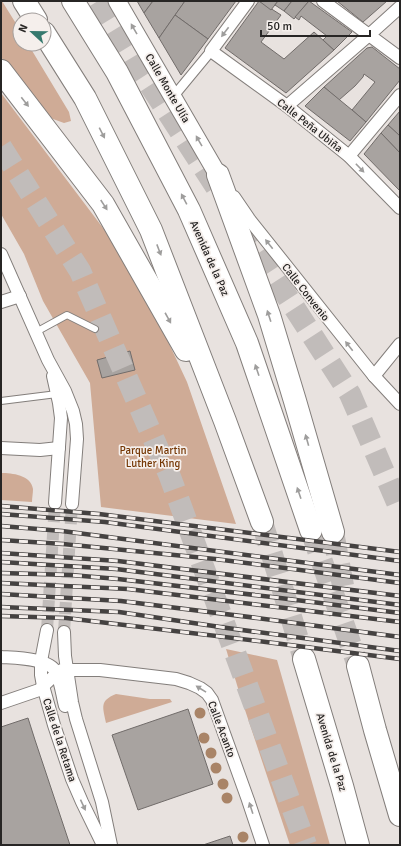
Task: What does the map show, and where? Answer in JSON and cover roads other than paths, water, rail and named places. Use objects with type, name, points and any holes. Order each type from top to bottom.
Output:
[{"type":"highway","points":[[24,1],[31,12]]},
{"type":"highway","name":"Avenida de la Paz","points":[[73,1],[117,72],[189,210],[247,343],[312,530]]},
{"type":"highway","points":[[52,46],[85,98],[151,230],[226,421],[262,522]]},
{"type":"highway","points":[[1,71],[104,204],[226,421]]},
{"type":"highway","points":[[218,175],[269,315],[333,532]]},
{"type":"highway","name":"Avenida de la Paz","points":[[304,659],[358,845]]},
{"type":"highway","points":[[358,666],[400,815]]},
{"type":"highway","points":[[375,730],[400,778]]},
{"type":"main road","name":"Calle Monte Ulía","points":[[117,1],[218,175]]},
{"type":"street","points":[[173,97],[211,52],[248,1]]},
{"type":"street","points":[[323,1],[400,58]]},
{"type":"street","points":[[287,106],[400,6]]},
{"type":"street","name":"Calle Peña Ubiña","points":[[211,52],[287,106],[349,156],[400,208]]},
{"type":"street","points":[[349,156],[400,95]]},
{"type":"street","name":"Calle Convenio","points":[[218,175],[249,219],[374,376],[400,404]]},
{"type":"street","points":[[1,254],[48,360],[65,391],[73,410],[77,440],[72,504]]},
{"type":"street","points":[[1,302],[20,296]]},
{"type":"street","points":[[374,376],[400,344]]},
{"type":"street","points":[[48,360],[57,394],[61,418],[56,503]]},
{"type":"street","points":[[1,448],[40,450],[59,448]]},
{"type":"street","name":"Calle de la Retama","points":[[47,630],[41,661],[43,686],[72,779],[103,845]]},
{"type":"street","name":"Calle de la Retama","points":[[64,632],[65,656],[62,671],[70,690],[76,719],[100,797],[111,845]]},
{"type":"street","points":[[1,657],[41,661],[62,671]]},
{"type":"street","name":"Calle Acanto","points":[[62,671],[100,670],[176,680],[189,683],[207,693],[219,716],[263,845]]},
{"type":"street","points":[[1,703],[34,692],[62,671]]},
{"type":"street","points":[[62,671],[62,695],[68,721],[92,794],[105,817]]},
{"type":"street","points":[[43,686],[54,687],[62,695]]},
{"type":"lane","points":[[36,332],[67,315],[95,329]]},
{"type":"lane","points":[[1,401],[57,394]]},
{"type":"tunnel","points":[[98,1],[137,65],[222,196]]},
{"type":"tunnel","points":[[1,147],[80,271],[169,474],[306,845]]},
{"type":"tunnel","points":[[241,225],[350,394],[400,509]]},
{"type":"tunnel","points":[[47,630],[55,503]]},
{"type":"tunnel","points":[[64,632],[72,504]]},
{"type":"tunnel","points":[[262,522],[304,659]]},
{"type":"tunnel","points":[[311,530],[358,666]]},
{"type":"tunnel","points":[[333,532],[344,591]]},
{"type":"railway","points":[[1,506],[99,514],[400,552]]},
{"type":"railway","points":[[1,514],[105,522],[400,561]]},
{"type":"railway","points":[[1,526],[62,531],[400,575]]},
{"type":"railway","points":[[1,540],[63,544],[215,559],[400,583]]},
{"type":"railway","points":[[1,553],[118,561],[400,596]]},
{"type":"railway","points":[[1,562],[116,569],[400,605]]},
{"type":"railway","points":[[1,573],[71,575],[118,579],[400,613]]},
{"type":"railway","points":[[1,583],[128,589],[400,622]]},
{"type":"railway","points":[[1,594],[121,601],[400,637]]},
{"type":"railway","points":[[1,607],[119,612],[400,651]]},
{"type":"railway","points":[[1,616],[66,618],[400,659]]},
{"type":"park label","name":"Parque Martin Luther King","points":[[153,456]]}]
